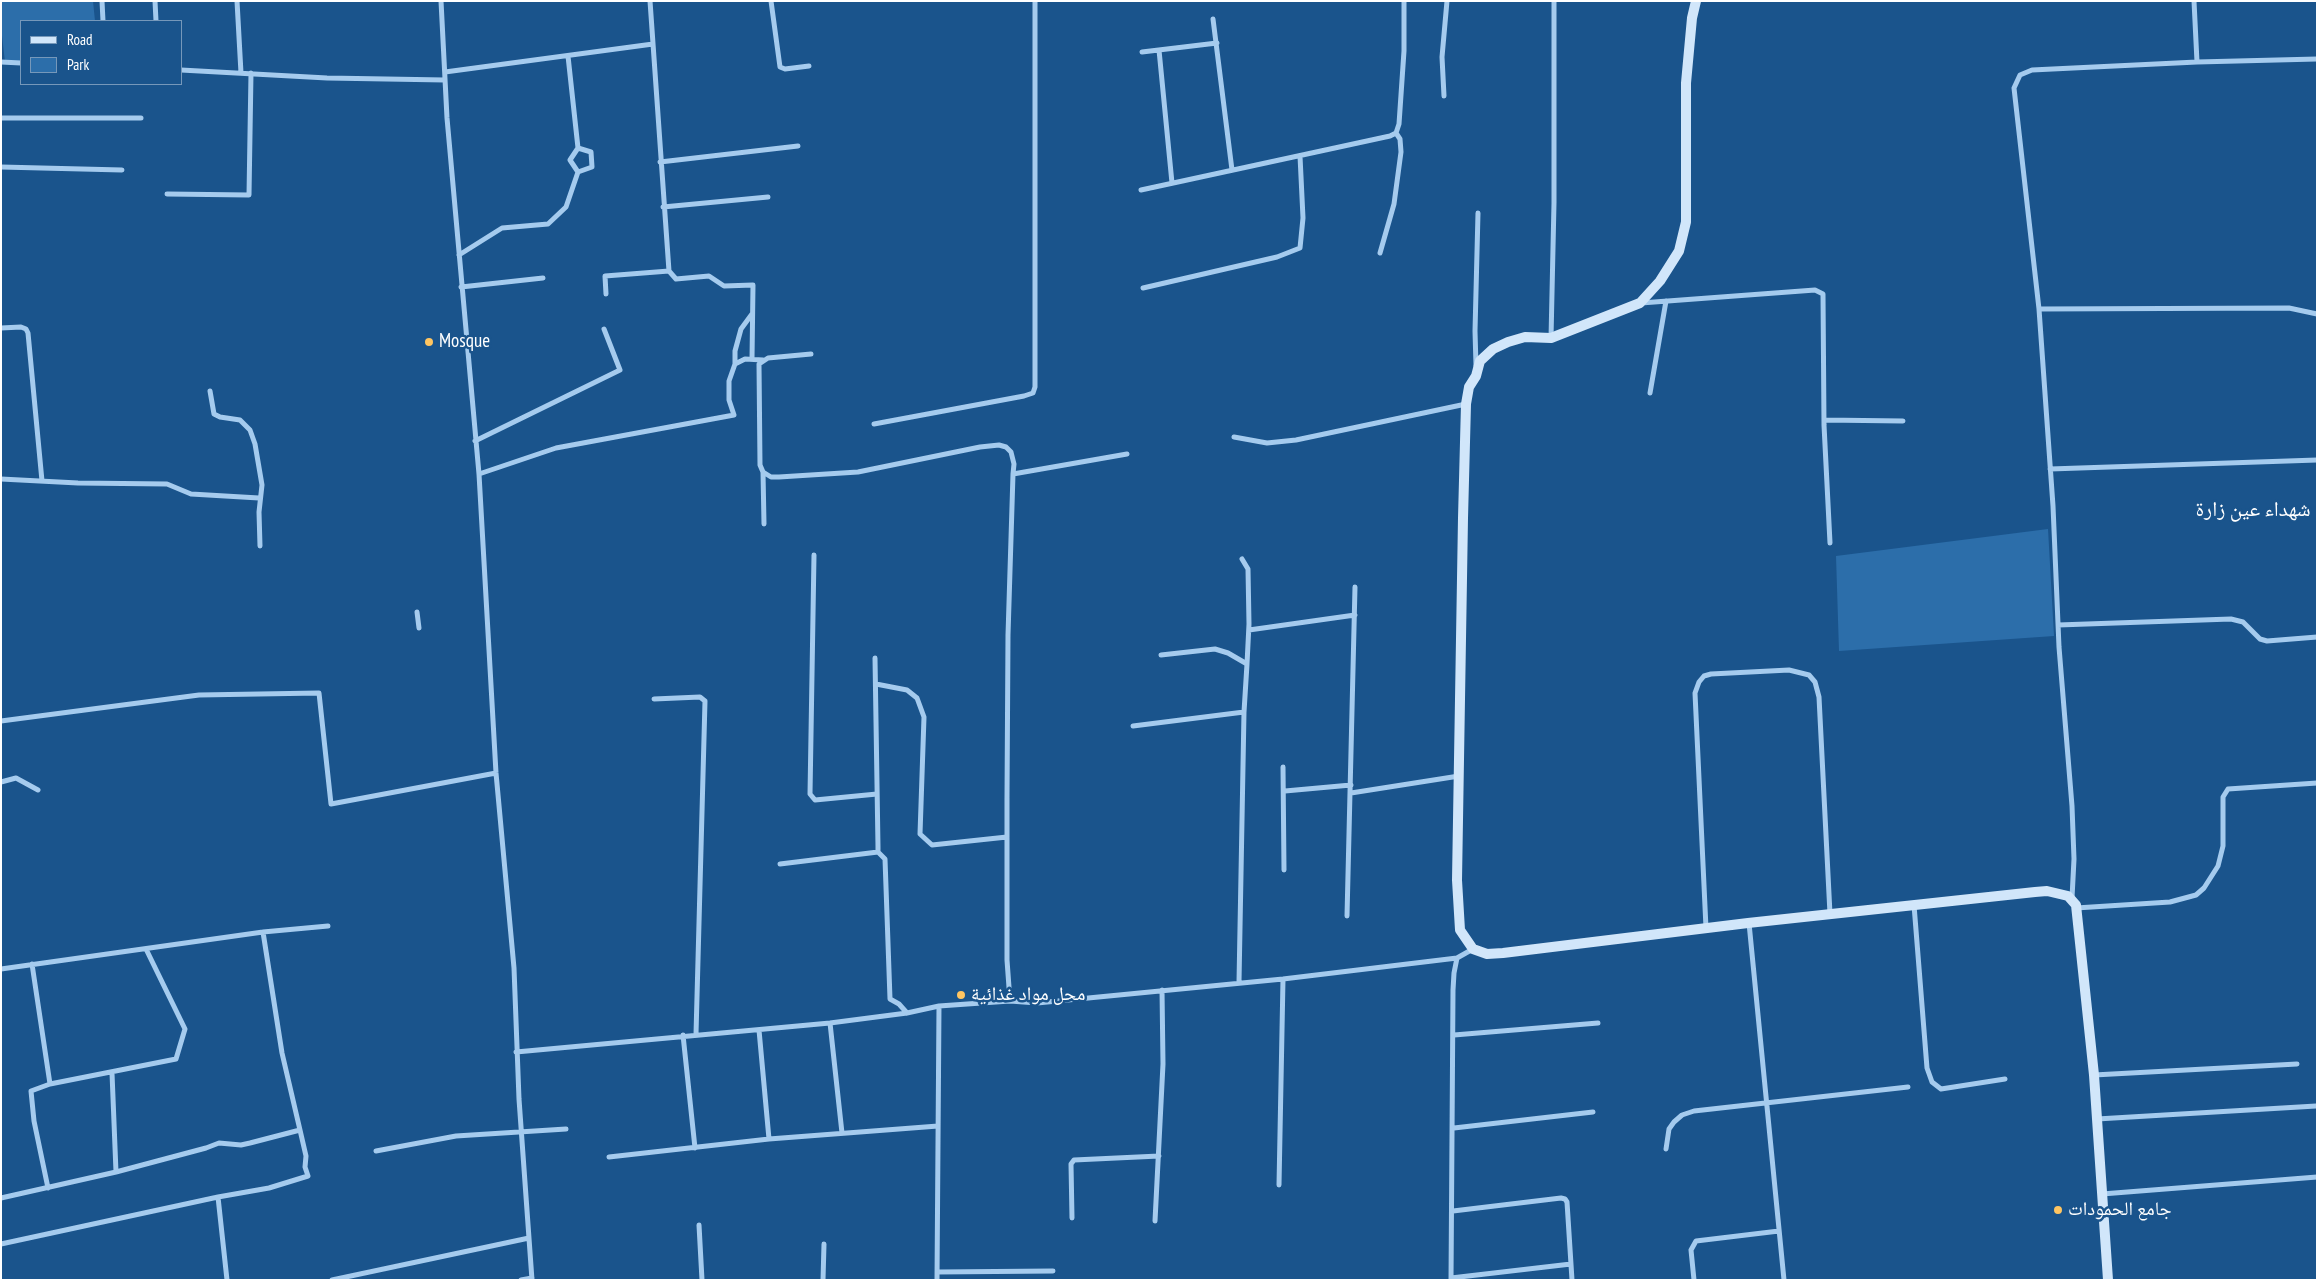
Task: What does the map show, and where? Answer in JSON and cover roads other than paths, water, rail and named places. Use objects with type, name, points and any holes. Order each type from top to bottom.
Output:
[{"type":"street","points":[[102,1],[104,20]]},
{"type":"street","points":[[155,1],[156,20]]},
{"type":"street","points":[[238,1],[241,73]]},
{"type":"street","points":[[441,1],[445,80],[461,287],[478,474],[496,772],[514,968],[516,1052],[532,1279],[521,1280]]},
{"type":"street","points":[[650,1],[669,271],[676,279],[709,276],[724,286],[753,285],[752,359]]},
{"type":"street","points":[[771,1],[780,67],[809,66]]},
{"type":"street","points":[[874,424],[1024,396],[1033,393],[1036,387],[1036,1]]},
{"type":"street","points":[[1141,190],[1390,136],[1396,133],[1399,124],[1404,51],[1404,1]]},
{"type":"street","points":[[1444,96],[1442,57],[1447,1]]},
{"type":"street","points":[[1551,338],[1554,203],[1554,1]]},
{"type":"street","points":[[1640,303],[1660,280],[1679,251],[1686,222],[1686,83],[1692,18],[1696,1]]},
{"type":"street","points":[[2194,1],[2197,62]]},
{"type":"street","points":[[1213,19],[1232,170]]},
{"type":"street","points":[[1142,52],[1216,43]]},
{"type":"street","points":[[446,72],[653,44]]},
{"type":"street","points":[[1159,50],[1172,183]]},
{"type":"street","points":[[568,56],[578,148],[570,160],[578,172]]},
{"type":"street","points":[[2108,1280],[2094,1075],[2074,903],[2072,806],[2058,625],[2040,309],[2014,88],[2020,75],[2032,70],[2197,62],[2317,59]]},
{"type":"street","points":[[1,62],[20,63]]},
{"type":"street","points":[[182,70],[346,79],[445,80]]},
{"type":"street","points":[[167,194],[249,195],[251,73]]},
{"type":"street","points":[[1,118],[141,118]]},
{"type":"street","points":[[1380,253],[1394,204],[1402,152],[1400,139],[1396,133]]},
{"type":"street","points":[[660,162],[798,146]]},
{"type":"street","points":[[578,148],[592,152],[592,167],[578,172]]},
{"type":"street","points":[[1143,288],[1277,257],[1300,248],[1303,218],[1300,156]]},
{"type":"street","points":[[1,167],[122,170]]},
{"type":"street","points":[[459,255],[502,228],[548,224],[566,207],[578,172]]},
{"type":"street","points":[[663,207],[768,197]]},
{"type":"street","points":[[1476,376],[1475,331],[1478,213]]},
{"type":"street","points":[[606,294],[606,276],[669,271]]},
{"type":"street","points":[[461,287],[543,278]]},
{"type":"street","points":[[1830,543],[1824,420],[1824,298],[1820,291],[1640,303],[1551,338],[1525,337],[1508,342],[1493,349],[1480,361],[1476,376],[1469,387],[1466,404],[1457,880],[1460,930],[1473,950],[1487,954],[1503,953],[1748,922],[2047,891],[2074,903],[2170,902],[2196,895],[2204,888],[2218,866],[2223,846],[2223,797],[2228,789],[2317,783]]},
{"type":"street","points":[[1650,393],[1666,301]]},
{"type":"street","points":[[2040,309],[2289,308],[2317,314]]},
{"type":"street","points":[[478,474],[556,448],[734,415],[729,400],[729,381],[735,364],[735,351],[741,329],[752,314]]},
{"type":"street","points":[[1,328],[21,327],[26,329],[28,333],[42,481]]},
{"type":"street","points":[[475,441],[620,370],[604,329]]},
{"type":"street","points":[[735,364],[752,359],[762,360],[811,354]]},
{"type":"street","points":[[762,360],[759,364],[760,465],[764,472],[771,477],[858,472],[980,447],[999,445],[1006,447],[1011,452],[1014,464],[1009,626],[1007,837],[1007,960],[1010,1001]]},
{"type":"street","points":[[210,391],[214,414],[220,417],[240,420],[250,430],[261,469],[262,484],[259,498],[260,546]]},
{"type":"street","points":[[1234,437],[1268,443],[1296,440],[1466,404]]},
{"type":"street","points":[[1824,420],[1902,421]]},
{"type":"street","points":[[1013,474],[1127,454]]},
{"type":"street","points":[[2050,469],[2317,460]]},
{"type":"street","points":[[764,472],[764,524]]},
{"type":"street","points":[[1,479],[167,484],[177,486],[192,494],[259,498]]},
{"type":"street","points":[[814,555],[810,794],[815,800],[877,794]]},
{"type":"street","points":[[1240,982],[1244,712],[1249,630],[1248,569],[1242,560]]},
{"type":"street","points":[[1347,916],[1356,615],[1355,587]]},
{"type":"street","points":[[417,612],[419,628]]},
{"type":"street","points":[[1249,630],[1356,615]]},
{"type":"street","points":[[2058,625],[2231,619],[2243,622],[2260,639],[2267,641],[2317,637]]},
{"type":"street","points":[[1161,655],[1215,649],[1228,653],[1247,664]]},
{"type":"street","points":[[875,658],[878,852],[885,859],[890,999],[899,1004],[907,1013]]},
{"type":"street","points":[[1706,928],[1695,693],[1698,682],[1704,676],[1711,674],[1789,670],[1809,675],[1815,682],[1819,698],[1830,914]]},
{"type":"street","points":[[876,684],[907,690],[917,698],[924,716],[920,834],[932,845],[1007,837]]},
{"type":"street","points":[[1,721],[199,695],[319,693],[331,804],[496,772]]},
{"type":"street","points":[[654,699],[700,697],[705,701],[696,1034]]},
{"type":"street","points":[[1133,726],[1244,712]]},
{"type":"street","points":[[1283,767],[1285,791],[1284,870]]},
{"type":"street","points":[[1351,793],[1460,776]]},
{"type":"street","points":[[1,782],[16,778],[38,790]]},
{"type":"street","points":[[1285,791],[1351,785]]},
{"type":"street","points":[[780,864],[878,852]]},
{"type":"street","points":[[1914,905],[1927,1068],[1932,1082],[1941,1089],[2005,1079]]},
{"type":"street","points":[[1748,922],[1784,1280]]},
{"type":"street","points":[[1,968],[263,932],[328,926]]},
{"type":"street","points":[[1,1244],[218,1197],[269,1188],[308,1176],[305,1167],[306,1156],[282,1053],[263,932]]},
{"type":"street","points":[[48,1188],[30,1091],[50,1084],[176,1059],[185,1029],[146,949]]},
{"type":"street","points":[[516,1052],[683,1035],[759,1030],[907,1013],[939,1006],[1010,1001],[1037,1003],[1283,979],[1457,958],[1473,950]]},
{"type":"street","points":[[1457,958],[1454,973],[1454,1128],[1451,1279],[1571,1264]]},
{"type":"street","points":[[32,964],[50,1084]]},
{"type":"street","points":[[1279,1185],[1283,979]]},
{"type":"street","points":[[1154,1221],[1163,1064],[1162,990]]},
{"type":"street","points":[[937,1280],[939,1006]]},
{"type":"street","points":[[830,1022],[842,1133]]},
{"type":"street","points":[[1454,1035],[1598,1023]]},
{"type":"street","points":[[759,1030],[769,1139]]},
{"type":"street","points":[[683,1035],[695,1148]]},
{"type":"street","points":[[2094,1075],[2297,1064]]},
{"type":"street","points":[[112,1073],[116,1172]]},
{"type":"street","points":[[1666,1150],[1669,1129],[1682,1115],[1718,1107],[1867,1093],[1908,1087]]},
{"type":"street","points":[[2097,1119],[2316,1106]]},
{"type":"street","points":[[1454,1128],[1593,1112]]},
{"type":"street","points":[[609,1157],[769,1139],[938,1126]]},
{"type":"street","points":[[376,1151],[456,1136],[566,1129]]},
{"type":"street","points":[[1,1198],[116,1172],[206,1148],[219,1142],[241,1145],[300,1130]]},
{"type":"street","points":[[1072,1218],[1071,1164],[1074,1160],[1159,1156]]},
{"type":"street","points":[[2102,1194],[2317,1177]]},
{"type":"street","points":[[218,1197],[227,1280]]},
{"type":"street","points":[[1453,1212],[1565,1199],[1567,1202],[1572,1280]]},
{"type":"street","points":[[699,1225],[702,1280]]},
{"type":"street","points":[[1694,1280],[1691,1250],[1696,1241],[1778,1231]]},
{"type":"street","points":[[332,1280],[528,1238]]},
{"type":"street","points":[[823,1280],[824,1244]]},
{"type":"street","points":[[937,1272],[1052,1272]]},
{"type":"place","name":"Mosque","points":[[429,342]]},
{"type":"place","name":"محل مواد غذائية","points":[[961,995]]},
{"type":"place","name":"جامع الحمودات","points":[[2058,1210]]},
{"type":"district","name":"شهداء عين زارة","points":[[2253,510]]}]
